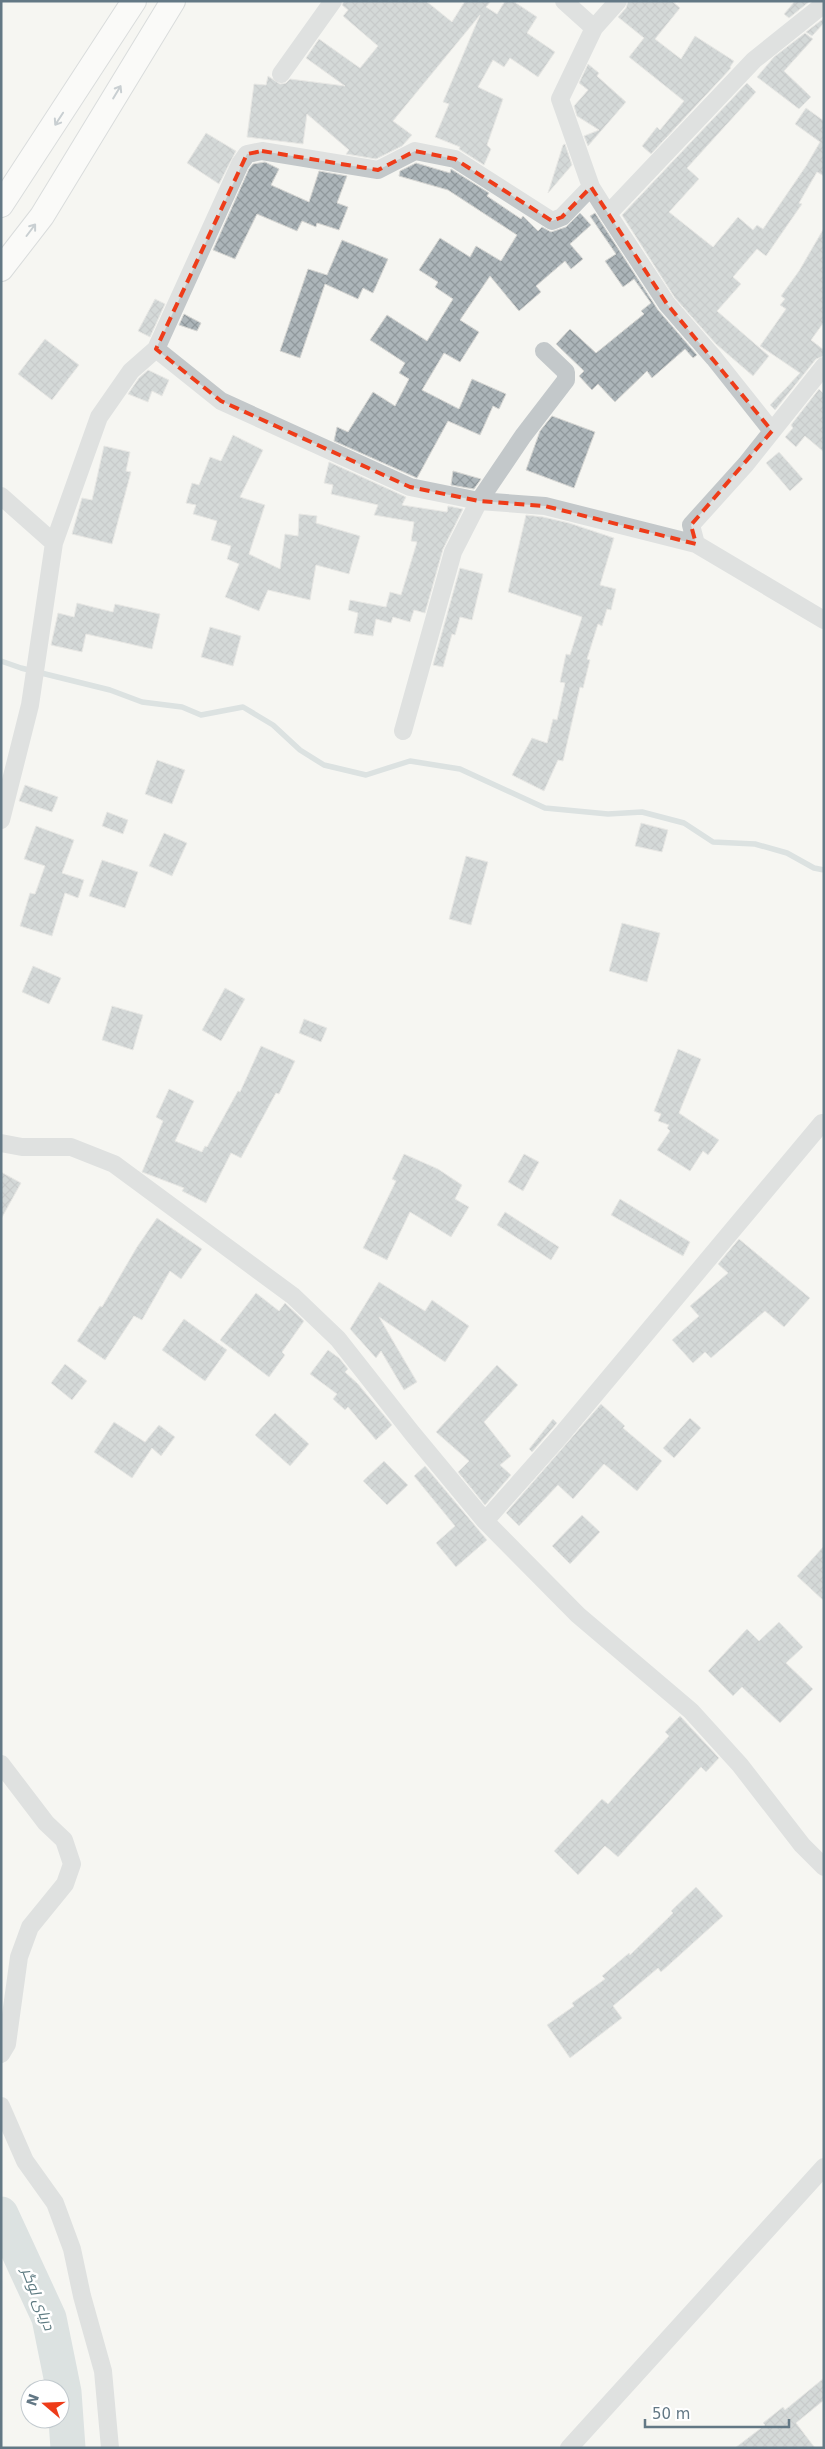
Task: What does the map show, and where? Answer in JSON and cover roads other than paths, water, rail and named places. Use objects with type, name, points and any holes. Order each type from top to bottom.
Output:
[{"type":"main road","points":[[1,205],[134,1]]},
{"type":"main road","points":[[1,269],[42,216],[173,1]]},
{"type":"street","points":[[282,74],[333,1]]},
{"type":"street","points":[[564,1],[594,28]]},
{"type":"street","points":[[618,1],[594,28],[560,99],[591,188],[667,304],[714,358],[772,431]]},
{"type":"street","points":[[608,214],[754,60],[824,4]]},
{"type":"street","points":[[1,820],[30,705],[54,543],[99,417],[132,371],[156,349],[240,164],[248,154],[262,151],[378,170],[415,151],[455,159],[552,221],[562,217],[591,188]]},
{"type":"street","points":[[156,349],[221,402],[410,487],[479,501],[544,506],[696,544],[824,620]]},
{"type":"street","points":[[403,731],[453,552],[479,501],[566,380],[566,372],[544,351]]},
{"type":"street","points":[[696,544],[690,524],[746,464],[824,366]]},
{"type":"street","points":[[1,496],[54,543]]},
{"type":"street","points":[[485,1521],[562,1434],[822,1122]]},
{"type":"street","points":[[1,1143],[22,1147],[71,1147],[114,1164],[293,1296],[338,1339],[485,1521],[578,1615],[691,1711],[740,1765],[802,1845],[824,1867]]},
{"type":"street","points":[[1,1764],[46,1823],[64,1840],[72,1864],[65,1884],[30,1927],[19,1957],[7,2044],[1,2054]]},
{"type":"street","points":[[1,2106],[25,2161],[55,2203],[72,2248],[82,2296],[103,2371],[110,2448]]},
{"type":"street","points":[[569,2448],[824,2167]]},
{"type":"waterway","points":[[1,661],[21,668],[110,690],[142,702],[182,707],[201,715],[243,707],[273,725],[300,750],[324,765],[366,775],[410,761],[460,769],[545,808],[608,814],[642,812],[684,823],[713,842],[755,844],[787,853],[814,868],[824,870]]},
{"type":"waterway","name":"دریای لوگر","points":[[1,2214],[49,2318],[64,2392],[68,2448]]}]
